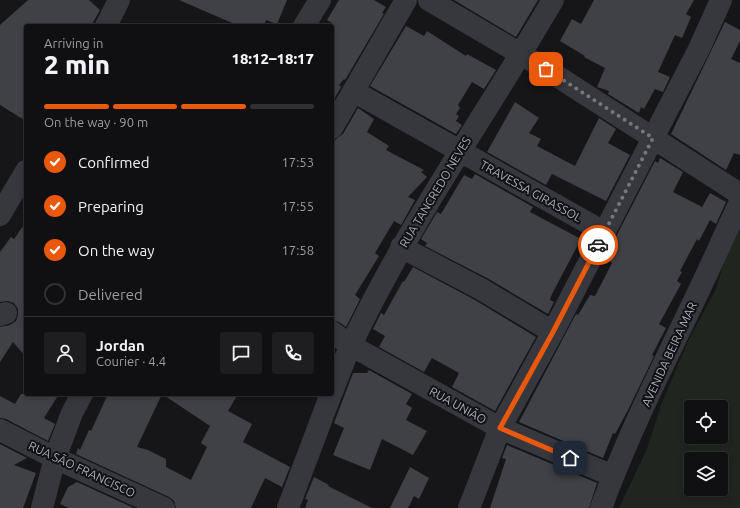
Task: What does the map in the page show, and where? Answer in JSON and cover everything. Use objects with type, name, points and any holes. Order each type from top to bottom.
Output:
[{"type":"street","points":[[107,24],[119,0]]},
{"type":"street","points":[[305,24],[320,0]]},
{"type":"street","points":[[334,124],[406,0]]},
{"type":"street","points":[[429,0],[521,54],[740,194]]},
{"type":"street","name":"RUA TANCREDO NEVES","points":[[334,388],[350,345],[401,246],[553,0]]},
{"type":"street","points":[[469,508],[500,428],[553,332],[699,49],[720,0]]},
{"type":"street","name":"TRAVESSA GIRASSOL","points":[[353,91],[604,232]]},
{"type":"street","points":[[0,215],[24,174]]},
{"type":"street","name":"AVENIDA BEIRA MAR","points":[[601,508],[613,476],[660,371],[740,202]]},
{"type":"street","points":[[401,246],[481,289],[553,332]]},
{"type":"street","name":"RUA UNIÃO","points":[[334,333],[350,345],[500,428],[613,476]]},
{"type":"street","points":[[42,508],[55,458],[72,413],[81,396]]},
{"type":"street","name":"RUA TANCREDO NEVES","points":[[288,508],[331,396]]},
{"type":"street","name":"RUA SÃO FRANCISCO","points":[[0,430],[55,458],[164,508]]},
{"type":"shaded area","points":[[740,208],[740,508],[619,508],[647,449],[661,405],[689,339],[716,289]]},
{"type":"building","points":[[28,0],[89,0],[100,10],[92,24],[24,24],[24,120],[0,105],[0,25]]},
{"type":"building","points":[[179,0],[287,0],[277,24],[266,20],[265,24],[234,24]]},
{"type":"building","points":[[339,0],[374,0],[386,7],[382,13],[384,14],[345,80],[344,79],[339,85],[341,87],[334,99],[334,24],[327,20]]},
{"type":"building","points":[[454,0],[538,0],[516,37]]},
{"type":"building","points":[[594,0],[694,0],[686,14],[691,17],[682,38],[675,35],[658,72],[670,77],[663,92],[655,89],[644,109],[641,107],[639,113],[608,94],[609,91],[597,87],[605,68],[584,57],[585,56],[560,41],[572,19],[581,24]]},
{"type":"building","points":[[725,22],[740,30],[740,41],[731,59],[740,63],[740,155],[734,153],[726,170],[671,134]]},
{"type":"building","points":[[406,26],[424,36],[427,31],[466,56],[467,54],[496,70],[484,89],[472,82],[458,105],[460,108],[456,114],[459,116],[456,121],[462,125],[456,134],[370,86]]},
{"type":"building","points":[[515,102],[539,118],[529,133],[541,139],[537,146],[575,166],[599,118],[616,129],[608,143],[630,155],[606,201],[552,174],[546,185],[487,152]]},
{"type":"building","points":[[358,108],[374,119],[367,132],[389,146],[386,150],[424,170],[421,172],[427,177],[408,197],[415,200],[401,225],[394,221],[375,253],[379,256],[355,295],[360,299],[346,327],[334,321],[334,143],[336,139],[343,134]]},
{"type":"building","points":[[660,158],[683,172],[673,192],[702,207],[710,193],[726,202],[716,224],[710,220],[699,241],[697,239],[680,271],[682,272],[677,281],[681,284],[659,324],[666,328],[652,355],[654,356],[628,410],[615,434],[613,433],[603,458],[519,422],[576,314],[578,315],[590,295],[595,296],[612,263],[605,258],[655,161],[658,163]]},
{"type":"building","points":[[475,174],[533,207],[530,212],[581,239],[552,294],[550,300],[554,302],[548,314],[487,278],[425,246],[427,243],[421,239],[437,212],[441,214],[464,175],[472,179]]},
{"type":"building","points":[[24,225],[24,355],[13,342],[0,362],[0,327],[10,325],[16,321],[18,315],[18,309],[14,303],[8,301],[0,302],[0,252],[11,237],[14,239]]},
{"type":"building","points":[[413,267],[475,300],[536,337],[495,411],[452,387],[459,373],[432,358],[424,372],[379,347],[385,336],[373,329],[381,313],[384,315],[403,281],[404,282]]},
{"type":"building","points":[[369,370],[412,394],[406,404],[412,408],[406,420],[427,431],[413,455],[382,439],[370,470],[333,455],[344,428],[334,423],[353,373],[367,373]]},
{"type":"building","points":[[21,394],[24,394],[24,396],[58,396],[44,418],[55,424],[48,441],[6,419],[0,418],[0,396],[15,404]]},
{"type":"building","points":[[107,396],[161,396],[137,447],[148,450],[166,459],[166,467],[191,480],[207,447],[201,443],[210,426],[165,396],[237,396],[228,411],[252,424],[243,442],[290,467],[282,487],[265,478],[251,508],[176,508],[174,501],[169,497],[76,454],[78,448],[80,450],[89,430],[91,431]]},
{"type":"building","points":[[0,444],[27,458],[14,465],[36,473],[23,508],[0,508]]},
{"type":"building","points":[[507,445],[597,483],[589,508],[490,508],[506,459],[502,458]]},
{"type":"building","points":[[410,467],[429,478],[419,499],[414,496],[408,508],[390,508]]},
{"type":"building","points":[[314,477],[329,485],[328,486],[372,508],[305,508],[308,500],[305,499]]},
{"type":"building","points":[[77,482],[134,508],[69,508],[60,504],[68,487]]},
{"type":"way so far","points":[[546,69],[653,138],[598,245]]},
{"type":"route","points":[[570,458],[500,428],[553,332],[598,245]]}]
